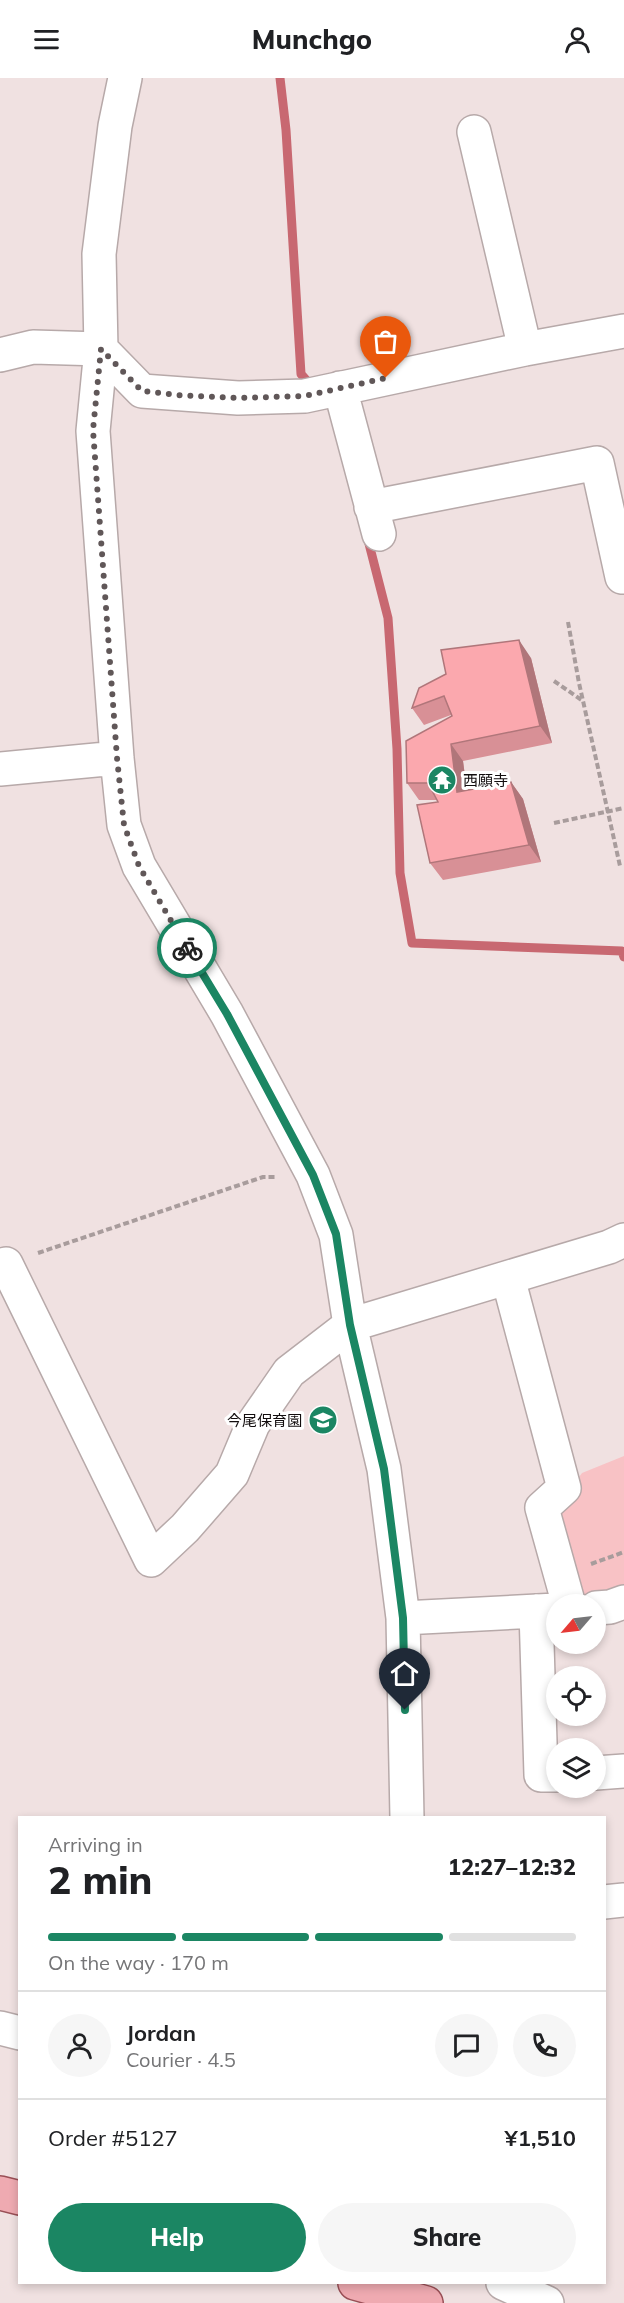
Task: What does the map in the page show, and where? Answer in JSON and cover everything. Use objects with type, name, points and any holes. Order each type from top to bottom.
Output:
[{"type":"main road","points":[[0,2193],[18,2198]]},
{"type":"main road","points":[[359,2284],[426,2303]]},
{"type":"street","points":[[124,78],[115,126],[99,254],[101,349],[93,430],[124,825],[139,866],[227,1014],[313,1175],[336,1234],[350,1325],[384,1469],[403,1618],[407,1816]]},
{"type":"street","points":[[474,132],[525,349]]},
{"type":"street","points":[[0,355],[33,346],[101,349],[142,391],[238,398],[305,396],[525,349],[624,332]]},
{"type":"street","points":[[340,388],[375,521],[597,463],[622,577],[624,576]]},
{"type":"street","points":[[0,769],[117,758]]},
{"type":"street","points":[[3,1265],[151,1560],[185,1528],[232,1474],[253,1424],[289,1372],[350,1325],[609,1247],[624,1240]]},
{"type":"street","points":[[508,1278],[564,1488],[542,1508],[566,1594]]},
{"type":"street","points":[[606,1607],[624,1602]]},
{"type":"street","points":[[403,1618],[546,1611],[541,1775],[546,1775]]},
{"type":"street","points":[[606,1772],[624,1771]]},
{"type":"street","points":[[606,1902],[624,1900]]},
{"type":"street","points":[[0,2028],[18,2032]]},
{"type":"street","points":[[505,2284],[548,2303]]},
{"type":"path","points":[[568,622],[620,866]]},
{"type":"path","points":[[554,681],[584,701]]},
{"type":"path","points":[[554,823],[624,808]]},
{"type":"path","points":[[3,1265],[263,1177],[313,1175]]},
{"type":"shaded area","points":[[624,1456],[624,1590],[607,1596],[606,1594],[579,1594],[554,1512],[582,1473]]},
{"type":"building","name":"西願寺","points":[[519,640],[540,726],[451,744],[457,792],[511,782],[529,845],[430,863],[417,805],[438,802],[428,783],[407,783],[406,741],[452,716],[444,696],[412,708],[419,688],[446,674],[441,650]]},
{"type":"waterway","points":[[280,78],[286,130],[301,374],[313,388]]},
{"type":"waterway","points":[[367,536],[388,618],[397,749],[400,873],[412,943],[622,951],[624,957]]},
{"type":"way so far","points":[[187,948],[139,866],[124,825],[93,430],[101,349],[142,391],[177,395],[238,398],[305,396],[386,378]]},
{"type":"place","name":"西願寺","points":[[442,780]]},
{"type":"place","name":"今尾保育園","points":[[323,1420]]},
{"type":"route","points":[[187,948],[227,1014],[313,1175],[336,1234],[350,1325],[384,1469],[403,1618],[405,1710]]}]
